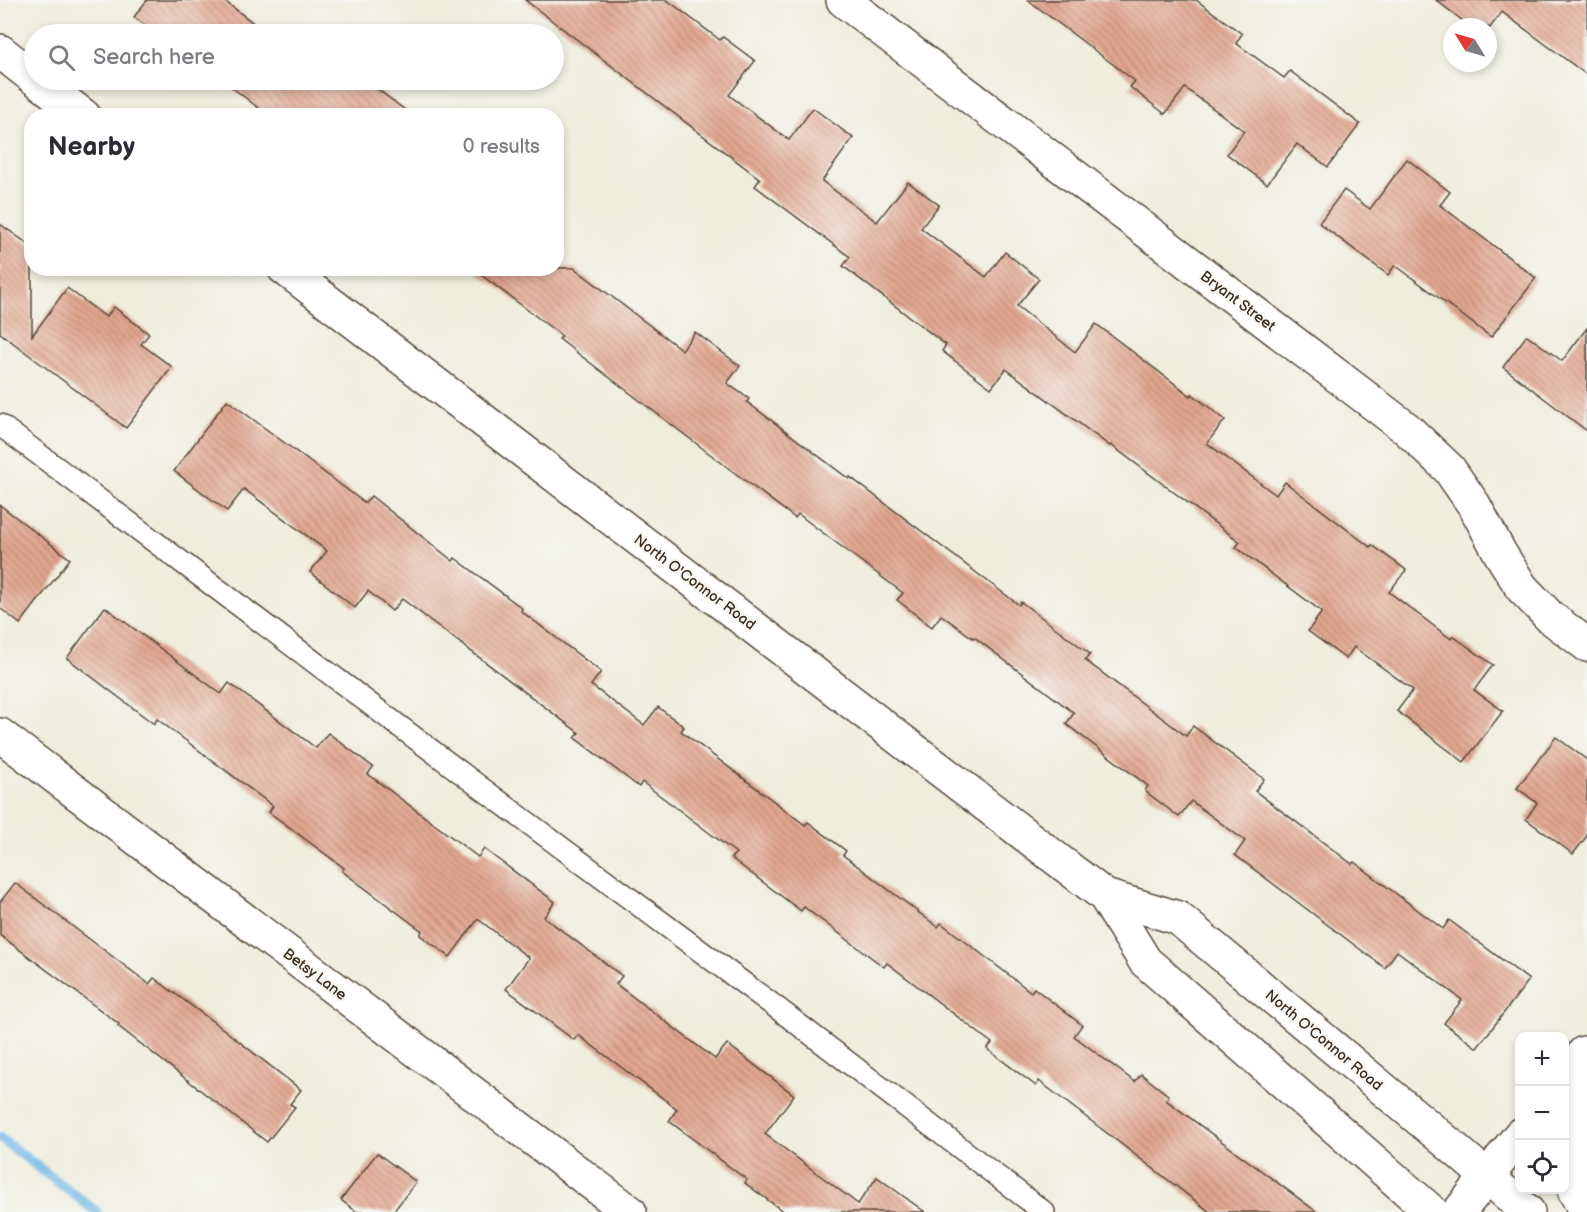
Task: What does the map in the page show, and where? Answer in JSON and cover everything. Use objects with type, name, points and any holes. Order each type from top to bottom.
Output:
[{"type":"main road","name":"Bryant Street","points":[[843,0],[1407,429],[1449,469],[1474,505],[1522,588],[1550,617],[1587,645]]},
{"type":"main road","points":[[0,51],[24,70]]},
{"type":"main road","points":[[50,90],[74,108]]},
{"type":"main road","name":"North O'Connor Road","points":[[294,276],[1106,896],[1178,918],[1528,1212]]},
{"type":"main road","name":"Betsy Lane","points":[[0,735],[630,1212]]},
{"type":"main road","name":"North O'Connor Road","points":[[1106,896],[1145,961],[1432,1212]]},
{"type":"main road","points":[[1578,1060],[1573,1128],[1574,1190],[1586,1212]]},
{"type":"main road","points":[[1459,1212],[1516,1140]]},
{"type":"lane","points":[[0,425],[777,1008],[1044,1212]]},
{"type":"building","points":[[147,0],[223,0],[255,24],[144,24],[134,17]]},
{"type":"building","points":[[525,0],[667,0],[720,40],[723,37],[755,61],[729,95],[789,140],[813,108],[853,138],[822,181],[877,222],[908,182],[939,205],[921,228],[986,277],[1005,252],[1039,279],[1017,306],[1075,352],[1096,324],[1225,420],[1207,443],[1276,495],[1285,482],[1370,547],[1372,545],[1406,570],[1389,592],[1451,639],[1453,636],[1493,665],[1474,690],[1503,711],[1464,762],[1397,711],[1413,690],[1354,647],[1346,659],[1308,631],[1322,612],[1236,547],[1240,542],[1006,369],[991,388],[942,351],[946,345],[843,266],[850,257],[755,186],[760,179],[564,30],[564,24],[557,24]]},
{"type":"building","points":[[1028,0],[1196,0],[1242,34],[1236,43],[1284,78],[1290,71],[1360,124],[1328,167],[1297,144],[1267,184],[1227,154],[1244,131],[1185,88],[1165,114],[1130,87],[1135,81]]},
{"type":"building","points":[[1436,0],[1587,0],[1587,75],[1502,12],[1497,18],[1459,18]]},
{"type":"building","points":[[235,90],[378,90],[402,108],[259,108]]},
{"type":"building","points":[[1407,159],[1450,192],[1440,205],[1536,278],[1491,337],[1395,265],[1388,275],[1319,223],[1344,190],[1370,209]]},
{"type":"building","points":[[0,224],[24,241],[24,276],[32,276],[32,336],[67,288],[106,317],[114,307],[149,334],[141,344],[172,367],[126,428],[0,333]]},
{"type":"building","points":[[564,268],[574,268],[682,350],[695,332],[740,366],[727,383],[749,399],[747,402],[1019,605],[1021,602],[1090,654],[1085,660],[1186,736],[1193,726],[1264,779],[1255,791],[1352,864],[1354,862],[1443,929],[1449,920],[1529,980],[1477,1048],[1444,1023],[1462,1000],[1397,951],[1385,968],[1235,855],[1245,841],[1191,801],[1179,817],[1145,791],[1148,786],[1066,724],[1074,713],[974,637],[941,615],[932,627],[897,600],[903,593],[798,514],[795,518],[727,467],[559,339],[562,336],[483,276],[564,276]]},
{"type":"building","points":[[1587,328],[1587,431],[1503,367],[1527,335],[1562,361]]},
{"type":"building","points":[[227,400],[365,503],[371,496],[453,561],[455,558],[522,608],[521,611],[601,672],[591,685],[644,725],[658,707],[684,727],[681,731],[805,825],[808,822],[846,851],[843,855],[938,927],[941,923],[1031,992],[1034,988],[1082,1025],[1074,1036],[1135,1082],[1141,1074],[1169,1096],[1166,1100],[1317,1212],[1210,1212],[1039,1081],[1036,1086],[987,1049],[992,1043],[887,963],[884,967],[804,907],[801,911],[731,858],[736,853],[642,782],[639,787],[575,738],[579,733],[402,599],[392,611],[368,591],[355,608],[310,572],[327,551],[244,489],[227,511],[174,471]]},
{"type":"building","points":[[0,505],[70,559],[20,624],[0,608]]},
{"type":"building","points":[[105,607],[221,694],[229,683],[316,748],[328,733],[373,767],[368,774],[478,857],[484,849],[555,902],[544,917],[622,976],[616,984],[715,1059],[727,1044],[794,1095],[765,1134],[858,1204],[877,1177],[925,1212],[784,1212],[745,1183],[747,1180],[669,1121],[677,1109],[578,1035],[574,1040],[506,989],[529,958],[478,919],[450,957],[420,935],[422,931],[342,871],[344,868],[269,812],[273,806],[157,719],[154,724],[67,658]]},
{"type":"building","points":[[1556,737],[1587,760],[1587,836],[1573,854],[1526,819],[1537,803],[1517,788]]},
{"type":"building","points":[[15,883],[149,984],[154,978],[301,1090],[290,1104],[295,1107],[267,1142],[118,1026],[119,1024],[0,935],[0,902]]},
{"type":"building","points":[[377,1153],[416,1182],[393,1212],[357,1212],[341,1200]]},
{"type":"waterway","points":[[0,1138],[97,1212]]}]
